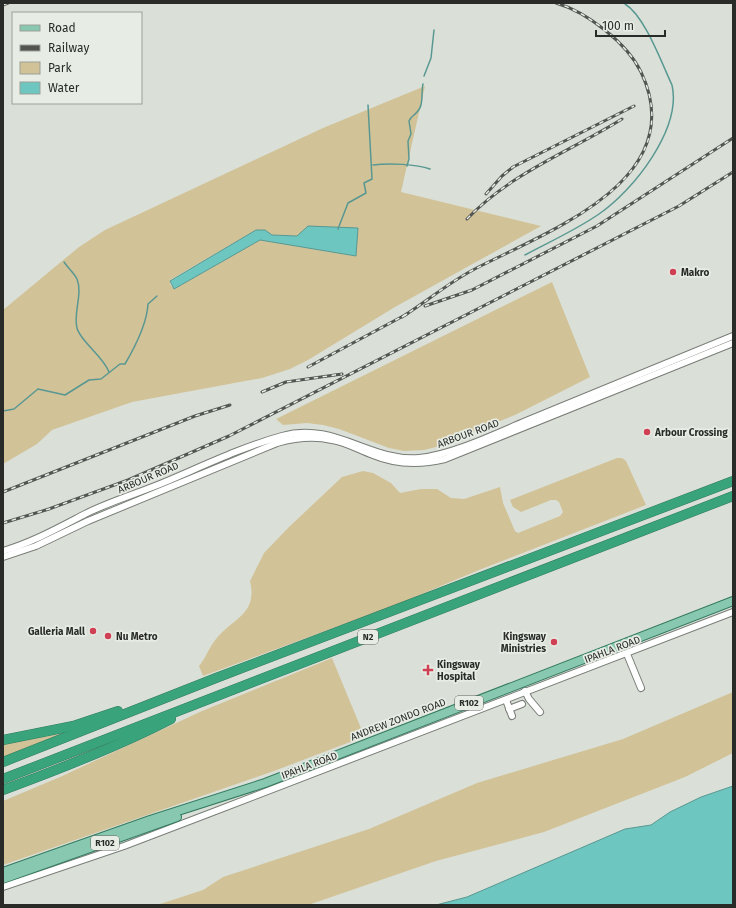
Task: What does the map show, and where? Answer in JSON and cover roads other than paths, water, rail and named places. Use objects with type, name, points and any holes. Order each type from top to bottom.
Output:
[{"type":"highway","name":"N2","points":[[3,762],[216,678],[733,481]]},
{"type":"highway","name":"N2","points":[[3,779],[733,496]]},
{"type":"highway","points":[[3,740],[73,726],[216,678]]},
{"type":"highway","points":[[3,791],[86,759],[144,733],[209,698]]},
{"type":"main road","name":"ANDREW ZONDO ROAD","points":[[3,880],[151,827],[205,804],[265,783],[733,601]]},
{"type":"main road","name":"ANDREW ZONDO ROAD","points":[[3,872],[151,827]]},
{"type":"street","name":"ARBOUR ROAD","points":[[3,551],[46,535],[86,514],[193,469],[284,435],[302,433],[334,436],[377,452],[399,457],[418,458],[439,455],[733,336]]},
{"type":"street","name":"ARBOUR ROAD","points":[[3,557],[36,546],[88,521],[277,442],[290,439],[318,438],[333,440],[386,460],[399,463],[430,462],[445,459],[733,344]]},
{"type":"street","name":"IPAHLA ROAD","points":[[3,887],[124,846],[151,827],[506,700],[525,691],[627,654],[733,612]]},
{"type":"street","points":[[627,654],[641,688]]},
{"type":"street","points":[[525,691],[529,700],[540,712]]},
{"type":"street","points":[[506,700],[512,716]]},
{"type":"street","points":[[509,709],[522,704]]},
{"type":"water","points":[[308,226],[358,228],[356,256],[260,240],[174,289],[170,281],[256,230],[265,230],[272,235],[297,236]]},
{"type":"water","points":[[733,786],[733,905],[436,905],[467,897],[625,829],[651,825],[670,812],[701,797]]},
{"type":"waterway","points":[[525,255],[581,225],[612,204],[640,175],[662,139],[670,120],[673,102],[672,85],[646,29],[632,10],[625,4]]},
{"type":"waterway","points":[[424,76],[431,58],[434,30]]},
{"type":"waterway","points":[[407,166],[409,159],[408,141],[411,134],[409,121],[421,106],[423,84]]},
{"type":"waterway","points":[[338,229],[348,203],[366,193],[364,183],[372,179],[368,105]]},
{"type":"waterway","points":[[373,165],[402,164],[430,169]]},
{"type":"waterway","points":[[64,262],[76,277],[79,285],[76,316],[79,333],[102,360],[109,372]]},
{"type":"waterway","points":[[3,411],[14,409],[38,389],[65,395],[89,380],[101,379],[120,364],[125,364],[143,327],[148,304],[157,296]]},
{"type":"railway","points":[[3,5],[8,3]]},
{"type":"railway","points":[[402,317],[464,275],[572,219],[604,198],[630,173],[647,144],[652,110],[641,72],[635,61],[616,40],[593,21],[568,7],[556,3]]},
{"type":"railway","points":[[486,194],[502,176],[513,167],[634,106]]},
{"type":"railway","points":[[467,219],[484,203],[521,176],[622,119]]},
{"type":"railway","points":[[425,306],[472,290],[597,226],[733,138]]},
{"type":"railway","points":[[3,523],[49,509],[128,480],[229,436],[679,206],[733,172]]},
{"type":"railway","points":[[308,367],[407,314]]},
{"type":"railway","points":[[262,392],[286,382],[342,374]]},
{"type":"railway","points":[[3,492],[195,416],[230,405]]},
{"type":"place","name":"Makro","points":[[673,272]]},
{"type":"place","name":"Arbour Crossing","points":[[647,432]]},
{"type":"place","name":"Galleria Mall","points":[[93,631]]},
{"type":"place","name":"Nu Metro","points":[[108,636]]},
{"type":"place","name":"Kingsway Ministries","points":[[554,642]]},
{"type":"place","name":"Kingsway Hospital","points":[[428,670]]}]
